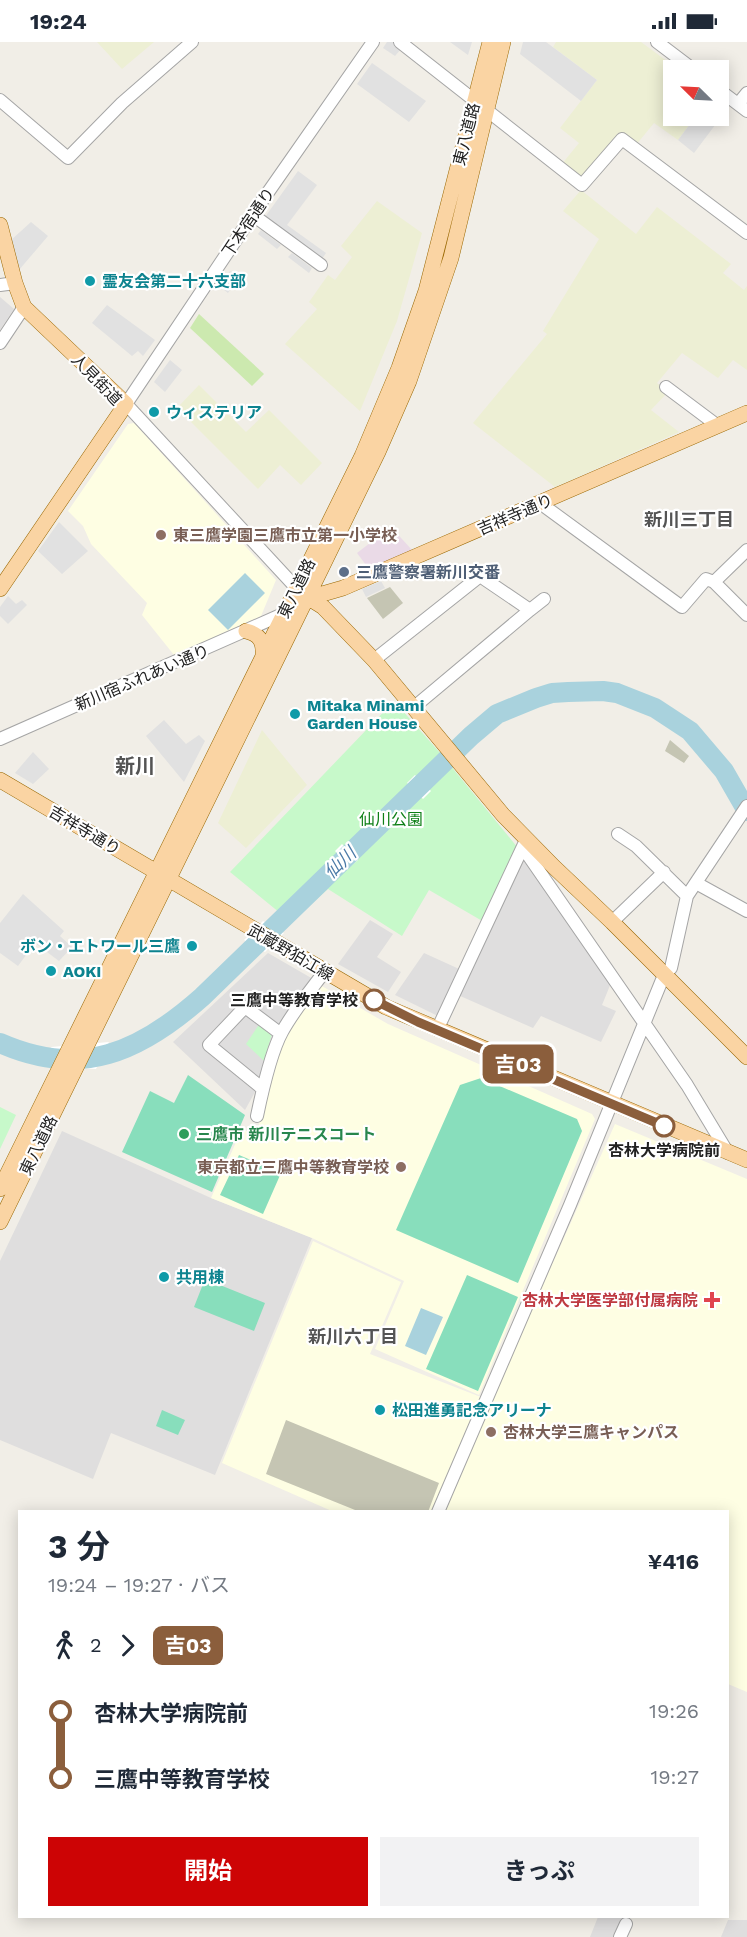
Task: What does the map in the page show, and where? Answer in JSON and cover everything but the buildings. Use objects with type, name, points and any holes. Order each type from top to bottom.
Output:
[{"type":"main road","name":"東八道路","points":[[0,1222],[69,1067],[72,1045],[163,876],[301,593],[399,368],[438,252],[490,42]]},
{"type":"main road","name":"東八道路","points":[[301,593],[378,452],[409,381],[451,258],[504,42]]},
{"type":"main road","name":"人見街道","points":[[0,225],[8,284],[24,307],[126,404],[0,589]]},
{"type":"main road","name":"吉祥寺通り","points":[[283,614],[301,593],[330,593],[747,413]]},
{"type":"main road","points":[[301,593],[323,607],[375,660],[493,804],[526,839],[747,1058]]},
{"type":"main road","name":"東八道路","points":[[0,1189],[69,1067],[88,1043],[283,614]]},
{"type":"main road","points":[[246,631],[256,634],[262,640],[263,655]]},
{"type":"main road","name":"吉祥寺通り","points":[[0,780],[163,876]]},
{"type":"main road","name":"武蔵野狛江線","points":[[163,876],[386,1006],[437,1030],[747,1160]]},
{"type":"street","name":"下本宿通り","points":[[126,404],[202,283],[253,215],[309,127],[373,42]]},
{"type":"street","points":[[400,42],[582,185],[622,139],[747,233]]},
{"type":"street","points":[[657,42],[681,60]]},
{"type":"street","points":[[0,100],[68,158],[122,103],[190,43]]},
{"type":"street","points":[[729,97],[743,107],[747,93]]},
{"type":"street","points":[[253,215],[321,266]]},
{"type":"street","points":[[0,343],[24,307]]},
{"type":"street","points":[[666,387],[718,426]]},
{"type":"street","points":[[126,404],[301,593]]},
{"type":"street","points":[[540,503],[682,608],[706,579],[714,582],[747,615]]},
{"type":"street","points":[[714,582],[747,550]]},
{"type":"street","points":[[375,660],[480,576],[530,610]]},
{"type":"street","points":[[413,708],[543,598]]},
{"type":"street","name":"新川宿ふれあい通り","points":[[0,738],[283,614]]},
{"type":"street","points":[[439,1510],[570,1204],[664,975],[671,968],[687,896],[747,806]]},
{"type":"street","points":[[618,834],[636,846],[687,896]]},
{"type":"street","points":[[526,839],[528,855],[687,1085],[728,1153]]},
{"type":"street","points":[[437,1030],[526,839]]},
{"type":"street","points":[[612,922],[663,872]]},
{"type":"street","points":[[696,883],[747,911]]},
{"type":"street","points":[[257,1116],[263,1089],[281,1034],[325,971]]},
{"type":"street","points":[[263,1089],[209,1045],[245,1007],[281,1034]]},
{"type":"street","points":[[620,1937],[626,1924]]},
{"type":"shaded area","points":[[97,42],[154,42],[122,69]]},
{"type":"shaded area","points":[[387,42],[394,42],[402,48],[395,56],[383,48]]},
{"type":"shaded area","points":[[450,42],[472,42],[468,55]]},
{"type":"shaded area","points":[[523,42],[546,42],[597,80],[581,101],[520,54]]},
{"type":"shaded area","points":[[556,42],[641,42],[665,60],[663,60],[663,126],[688,126],[678,140],[654,123],[636,145],[621,135],[580,181],[561,165],[579,143],[560,128],[597,80],[553,47]]},
{"type":"shaded area","points":[[372,63],[426,101],[409,122],[357,84]]},
{"type":"shaded area","points":[[688,126],[714,126],[694,153],[678,140]]},
{"type":"shaded area","points":[[298,171],[317,185],[287,225],[326,253],[322,259],[265,217]]},
{"type":"shaded area","points":[[581,190],[636,234],[657,207],[731,264],[723,273],[744,290],[747,286],[747,370],[733,360],[718,378],[682,353],[657,383],[668,392],[651,410],[679,432],[555,487],[473,423],[547,334],[543,331],[599,239],[563,211]]},
{"type":"shaded area","points":[[377,201],[422,233],[397,321],[360,411],[285,344],[317,309],[309,302],[328,275],[335,280],[352,257],[341,246]]},
{"type":"shaded area","points":[[31,222],[48,236],[19,270],[10,241]]},
{"type":"shaded area","points":[[261,230],[281,245],[277,249],[258,234]]},
{"type":"shaded area","points":[[292,253],[312,268],[309,273],[288,257]]},
{"type":"shaded area","points":[[230,271],[239,277],[228,293],[219,286]]},
{"type":"shaded area","points":[[0,297],[14,309],[0,330]]},
{"type":"shaded area","name":"霊友会第二十六支部","points":[[107,305],[155,340],[143,356],[138,351],[132,356],[92,323]]},
{"type":"shaded area","points":[[170,360],[182,370],[165,392],[154,382]]},
{"type":"shaded area","points":[[199,385],[246,432],[269,410],[322,463],[301,485],[280,465],[258,489],[177,408]]},
{"type":"shaded area","name":"東三鷹学園三鷹市立第一小学校","points":[[134,423],[276,580],[261,616],[174,655],[142,615],[147,603],[91,544],[83,526],[68,511],[128,424]]},
{"type":"shaded area","points":[[59,522],[88,551],[62,574],[38,551]]},
{"type":"shaded area","points":[[391,527],[412,550],[369,569],[357,553]]},
{"type":"shaded area","points":[[381,581],[385,588],[366,597],[362,589]]},
{"type":"shaded area","points":[[390,587],[403,603],[383,619],[367,598]]},
{"type":"shaded area","points":[[8,596],[16,604],[22,600],[27,605],[8,624],[0,616],[0,607]]},
{"type":"shaded area","points":[[164,720],[186,744],[199,735],[205,741],[184,782],[146,736]]},
{"type":"shaded area","points":[[262,730],[307,785],[246,848],[218,823]]},
{"type":"shaded area","points":[[670,740],[689,756],[684,763],[665,751]]},
{"type":"shaded area","points":[[33,752],[49,769],[33,784],[15,773]]},
{"type":"shaded area","points":[[525,856],[611,983],[602,1005],[616,1011],[601,1042],[541,1016],[533,1028],[458,995],[446,1020],[395,995],[424,953],[468,973]]},
{"type":"shaded area","points":[[23,894],[64,931],[60,936],[72,947],[59,961],[35,943],[18,966],[0,953],[0,923]]},
{"type":"shaded area","points":[[370,920],[393,934],[377,957],[401,972],[388,992],[338,964]]},
{"type":"shaded area","points":[[268,953],[313,979],[274,1032],[255,1092],[245,1110],[173,1042]]},
{"type":"shaded area","name":"東京都立三鷹中等教育学校","points":[[320,985],[388,1024],[592,1114],[595,1119],[479,1395],[375,1349],[404,1281],[312,1238],[211,1198],[242,1129],[256,1135],[283,1036]]},
{"type":"shaded area","name":"杏林大学三鷹キャンパス","points":[[615,1124],[747,1179],[747,1692],[729,1684],[729,1510],[329,1510],[222,1463],[313,1241],[401,1282],[370,1354],[491,1401]]},
{"type":"shaded area","points":[[62,1131],[211,1198],[312,1238],[215,1475],[111,1433],[93,1479],[0,1440],[0,1261]]},
{"type":"shaded area","points":[[286,1420],[439,1483],[429,1510],[355,1510],[266,1474]]},
{"type":"shaded area","points":[[598,1918],[626,1918],[632,1921],[625,1937],[590,1937]]},
{"type":"shaded area","points":[[728,1920],[747,1920],[747,1937],[721,1937]]},
{"type":"green space","points":[[199,314],[264,374],[252,386],[190,328]]},
{"type":"green space","name":"仙川公園","points":[[394,701],[518,848],[484,922],[429,890],[402,936],[328,889],[291,922],[230,872]]},
{"type":"green space","points":[[260,1023],[272,1034],[264,1061],[246,1044]]},
{"type":"green space","name":"三鷹市 新川テニスコート","points":[[188,1075],[245,1115],[212,1192],[122,1152],[150,1091],[174,1103]]},
{"type":"green space","points":[[481,1078],[577,1119],[582,1131],[518,1283],[396,1230],[460,1085]]},
{"type":"green space","points":[[0,1107],[16,1115],[0,1149]]},
{"type":"green space","points":[[239,1155],[281,1173],[263,1214],[220,1195]]},
{"type":"green space","points":[[467,1275],[518,1297],[478,1391],[426,1369]]},
{"type":"green space","points":[[205,1279],[265,1303],[254,1331],[194,1307]]},
{"type":"green space","points":[[162,1410],[185,1420],[178,1435],[156,1426]]},
{"type":"water","points":[[245,573],[265,593],[228,630],[208,610]]},
{"type":"water","points":[[421,1308],[443,1317],[426,1355],[405,1346]]},
{"type":"pier","points":[[415,775],[431,791],[423,799],[407,783]]},
{"type":"pier","points":[[342,844],[358,860],[350,867],[335,851]]},
{"type":"pier","points":[[263,921],[284,933],[265,952],[244,940]]},
{"type":"pier","points":[[109,1042],[96,1069],[42,1066],[51,1047]]},
{"type":"waterway","name":"仙川","points":[[0,1043],[29,1054],[57,1059],[83,1059],[108,1054],[132,1045],[156,1032],[202,997],[471,736],[497,714],[552,693],[603,691],[617,693],[655,708],[690,731],[724,771],[747,811]]},
{"type":"bus line","name":"吉03","points":[[374,1000],[418,1022],[664,1126]]},
{"type":"place","name":"霊友会第二十六支部","points":[[90,281]]},
{"type":"place","name":"ウィステリア","points":[[154,412]]},
{"type":"place","name":"東三鷹学園三鷹市立第一小学校","points":[[161,535]]},
{"type":"place","name":"三鷹警察署新川交番","points":[[344,572]]},
{"type":"place","name":"Mitaka Minami Garden House","points":[[295,714]]},
{"type":"place","name":"ボン・エトワール三鷹","points":[[192,946]]},
{"type":"place","name":"AOKI","points":[[51,971]]},
{"type":"place","name":"三鷹中等教育学校","points":[[374,1000]]},
{"type":"place","name":"杏林大学病院前","points":[[664,1126]]},
{"type":"place","name":"三鷹市 新川テニスコート","points":[[184,1134]]},
{"type":"place","name":"東京都立三鷹中等教育学校","points":[[401,1167]]},
{"type":"place","name":"共用棟","points":[[164,1277]]},
{"type":"place","name":"杏林大学医学部付属病院","points":[[712,1300]]},
{"type":"place","name":"松田進勇記念アリーナ","points":[[380,1410]]},
{"type":"place","name":"杏林大学三鷹キャンパス","points":[[491,1432]]},
{"type":"district","name":"新川三丁目","points":[[689,520]]},
{"type":"district","name":"新川","points":[[135,766]]},
{"type":"district","name":"新川六丁目","points":[[353,1337]]}]
